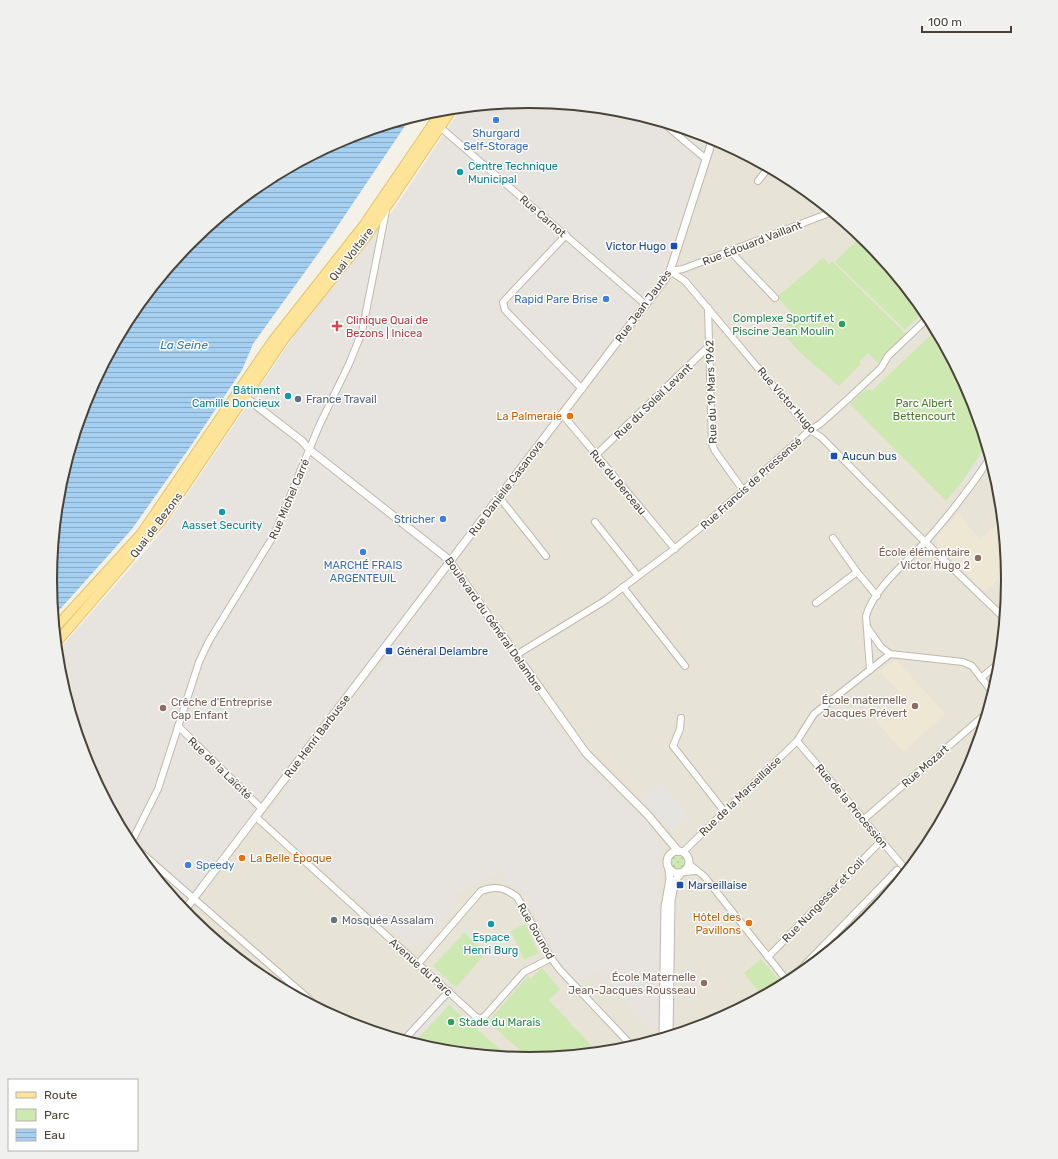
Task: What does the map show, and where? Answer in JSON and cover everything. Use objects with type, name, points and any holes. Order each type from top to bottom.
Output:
[{"type":"main road","name":"Quai Voltaire","points":[[240,396],[368,234],[448,115]]},
{"type":"main road","name":"Quai Voltaire","points":[[240,396],[245,381],[281,330],[364,225],[438,117]]},
{"type":"main road","name":"Quai de Bezons","points":[[59,623],[141,534],[227,409],[240,396]]},
{"type":"main road","name":"Quai de Bezons","points":[[61,638],[138,550],[161,521],[240,396]]},
{"type":"street","name":"Rue Carnot","points":[[440,128],[646,305]]},
{"type":"street","points":[[672,130],[706,159]]},
{"type":"street","name":"Rue Jean Jaurès","points":[[562,414],[646,305],[670,271],[711,144]]},
{"type":"street","points":[[758,181],[765,171]]},
{"type":"street","name":"Rue Michel Carré","points":[[133,836],[158,789],[199,662],[208,641],[274,535],[310,450],[318,426],[349,364],[362,332],[387,206]]},
{"type":"street","name":"Rue Édouard Vaillant","points":[[670,271],[683,269],[827,214]]},
{"type":"street","points":[[566,236],[503,302],[505,310],[582,389]]},
{"type":"street","points":[[730,251],[775,298]]},
{"type":"street","name":"Rue Victor Hugo","points":[[670,271],[685,281],[810,430],[821,437],[1000,614]]},
{"type":"street","name":"Rue du 19 Mars 1962","points":[[708,308],[712,444],[714,451],[743,490]]},
{"type":"street","name":"Rue Francis de Pressensé","points":[[516,655],[606,600],[674,549],[810,430],[820,424],[848,399],[881,368],[888,356],[924,322]]},
{"type":"street","name":"Rue du Soleil Levant","points":[[596,455],[709,346]]},
{"type":"street","name":"Boulevard du Général Delambre","points":[[240,396],[302,440],[310,450],[450,561],[586,753],[647,814],[681,852]]},
{"type":"street","name":"Rue du Berceau","points":[[562,414],[674,549]]},
{"type":"street","name":"Rue Danielle Casanova","points":[[450,561],[562,414]]},
{"type":"street","points":[[870,670],[866,616],[868,608],[895,572],[926,541],[964,496],[986,463]]},
{"type":"street","points":[[499,497],[546,556]]},
{"type":"street","points":[[595,522],[638,576]]},
{"type":"street","points":[[833,538],[857,572],[877,596]]},
{"type":"street","name":"Rue Henri Barbusse","points":[[188,906],[450,561]]},
{"type":"street","points":[[816,603],[857,572]]},
{"type":"street","points":[[624,587],[686,666]]},
{"type":"street","points":[[868,627],[881,647],[890,654],[963,662],[972,666],[988,687]]},
{"type":"street","name":"Rue de la Marseillaise","points":[[681,852],[797,741],[814,714],[890,654]]},
{"type":"street","points":[[981,678],[993,668]]},
{"type":"street","points":[[681,718],[680,729],[673,746],[724,811]]},
{"type":"street","name":"Rue Mozart","points":[[863,820],[980,718]]},
{"type":"street","name":"Rue de la Laïcité","points":[[178,726],[262,809]]},
{"type":"street","name":"Rue de la Procession","points":[[797,741],[863,820],[900,868]]},
{"type":"street","name":"Avenue du Parc","points":[[256,818],[480,1019],[485,1016],[524,972],[551,958]]},
{"type":"street","name":"Boulevard du Général Delambre","points":[[662,832],[669,855]]},
{"type":"street","name":"Rue Nungesser et Coli","points":[[768,957],[879,842]]},
{"type":"street","points":[[663,1031],[665,907],[670,879],[666,862],[669,855],[681,852],[689,859],[689,864],[704,876],[784,976]]},
{"type":"street","points":[[150,860],[302,993]]},
{"type":"street","points":[[669,1030],[671,900],[675,881],[689,864]]},
{"type":"street","points":[[812,957],[900,868]]},
{"type":"street","points":[[669,870],[674,873],[696,871]]},
{"type":"street","name":"Rue Gounod","points":[[418,964],[481,892],[490,888],[499,887],[508,890],[517,897],[551,958],[627,1041]]},
{"type":"street","points":[[408,1035],[448,991]]},
{"type":"shaded area","points":[[529,108],[591,112],[651,124],[706,142],[664,268],[508,479],[450,552],[185,902],[174,891],[137,842],[120,815],[106,788],[82,731],[73,702],[62,646],[155,540],[296,333],[392,212],[458,114],[498,109]]},
{"type":"shaded area","points":[[682,134],[705,141],[700,148]]},
{"type":"shaded area","points":[[706,142],[738,156],[791,187],[840,225],[884,268],[921,317],[938,344],[965,399],[985,457],[992,487],[1000,549],[1000,610],[992,672],[985,702],[965,760],[938,816],[921,842],[884,891],[863,913],[816,954],[791,972],[738,1003],[710,1016],[651,1035],[621,1042],[591,1047],[529,1052],[467,1047],[437,1042],[407,1035],[348,1016],[320,1003],[267,972],[218,934],[185,902],[450,552],[508,479],[664,268]]},
{"type":"shaded area","points":[[921,317],[923,320],[909,334],[906,331]]},
{"type":"shaded area","points":[[926,325],[928,328],[892,362],[890,358]]},
{"type":"shaded area","points":[[983,451],[985,458],[968,484],[963,481]]},
{"type":"shaded area","name":"École élémentaire Victor Hugo 2","points":[[958,514],[980,539],[997,523],[1001,577],[985,592],[937,545],[936,539]]},
{"type":"shaded area","points":[[448,575],[453,575],[581,757],[653,828],[661,847],[657,1033],[656,1034],[595,969],[581,981],[571,976],[551,953],[552,948],[527,898],[515,886],[504,881],[500,872],[452,895],[457,906],[424,944],[409,946],[268,821],[267,814],[406,631],[405,629]]},
{"type":"shaded area","name":"École maternelle Jacques Prévert","points":[[896,660],[946,714],[903,752],[876,721],[903,697],[880,671]]},
{"type":"shaded area","points":[[661,783],[688,815],[672,831],[640,800]]},
{"type":"shaded area","points":[[437,994],[449,1005],[417,1037],[400,1033]]},
{"type":"green space","points":[[857,240],[884,268],[920,315],[905,330],[835,262]]},
{"type":"green space","name":"Complexe Sportif et Piscine Jean Moulin","points":[[823,258],[829,264],[832,261],[907,335],[878,363],[868,353],[859,362],[861,364],[839,386],[804,356],[781,331],[796,317],[777,297]]},
{"type":"green space","name":"Parc Albert Bettencourt","points":[[932,334],[965,399],[983,450],[964,479],[946,501],[850,404],[865,390],[870,389],[872,391]]},
{"type":"green space","points":[[675,856],[681,856],[685,860],[685,866],[681,870],[675,870],[671,866],[671,860]]},
{"type":"green space","points":[[525,924],[539,953],[524,960],[511,931]]},
{"type":"green space","points":[[464,933],[486,953],[456,987],[433,966]]},
{"type":"green space","points":[[761,959],[779,980],[759,991],[744,973]]},
{"type":"green space","points":[[542,968],[560,989],[549,1000],[592,1047],[522,1052],[488,1022],[528,976],[542,991],[531,978]]},
{"type":"green space","name":"Stade du Marais","points":[[449,1005],[501,1050],[467,1047],[419,1038]]},
{"type":"water","name":"La Seine","points":[[406,124],[333,233],[253,344],[242,370],[132,529],[58,611],[58,549],[66,487],[73,457],[93,399],[120,343],[137,317],[174,268],[195,246],[242,205],[267,187],[320,156],[348,143]]},
{"type":"place","name":"Shurgard Self-Storage","points":[[496,120]]},
{"type":"place","name":"Centre Technique Municipal","points":[[460,172]]},
{"type":"place","name":"Victor Hugo","points":[[674,246]]},
{"type":"place","name":"Rapid Pare Brise","points":[[606,299]]},
{"type":"place","name":"Complexe Sportif et Piscine Jean Moulin","points":[[842,324]]},
{"type":"place","name":"Clinique Quai de Bezons | Inicea","points":[[337,326]]},
{"type":"place","name":"Bâtiment Camille Doncieux","points":[[288,396]]},
{"type":"place","name":"France Travail","points":[[298,399]]},
{"type":"place","name":"La Palmeraie","points":[[570,416]]},
{"type":"place","name":"Aucun bus","points":[[834,456]]},
{"type":"place","name":"Aasset Security","points":[[222,512]]},
{"type":"place","name":"Stricher","points":[[443,519]]},
{"type":"place","name":"MARCHÉ FRAIS ARGENTEUIL","points":[[363,552]]},
{"type":"place","name":"École élémentaire Victor Hugo 2","points":[[978,558]]},
{"type":"place","name":"Général Delambre","points":[[389,651]]},
{"type":"place","name":"École maternelle Jacques Prévert","points":[[915,706]]},
{"type":"place","name":"Crêche d'Entreprise Cap Enfant","points":[[163,708]]},
{"type":"place","name":"La Belle Époque","points":[[242,858]]},
{"type":"place","name":"Speedy","points":[[188,865]]},
{"type":"place","name":"Marseillaise","points":[[680,885]]},
{"type":"place","name":"Mosquée Assalam","points":[[334,920]]},
{"type":"place","name":"Hôtel des Pavillons","points":[[749,923]]},
{"type":"place","name":"Espace Henri Burg","points":[[491,924]]},
{"type":"place","name":"École Maternelle Jean-Jacques Rousseau","points":[[704,983]]},
{"type":"place","name":"Stade du Marais","points":[[451,1022]]}]
